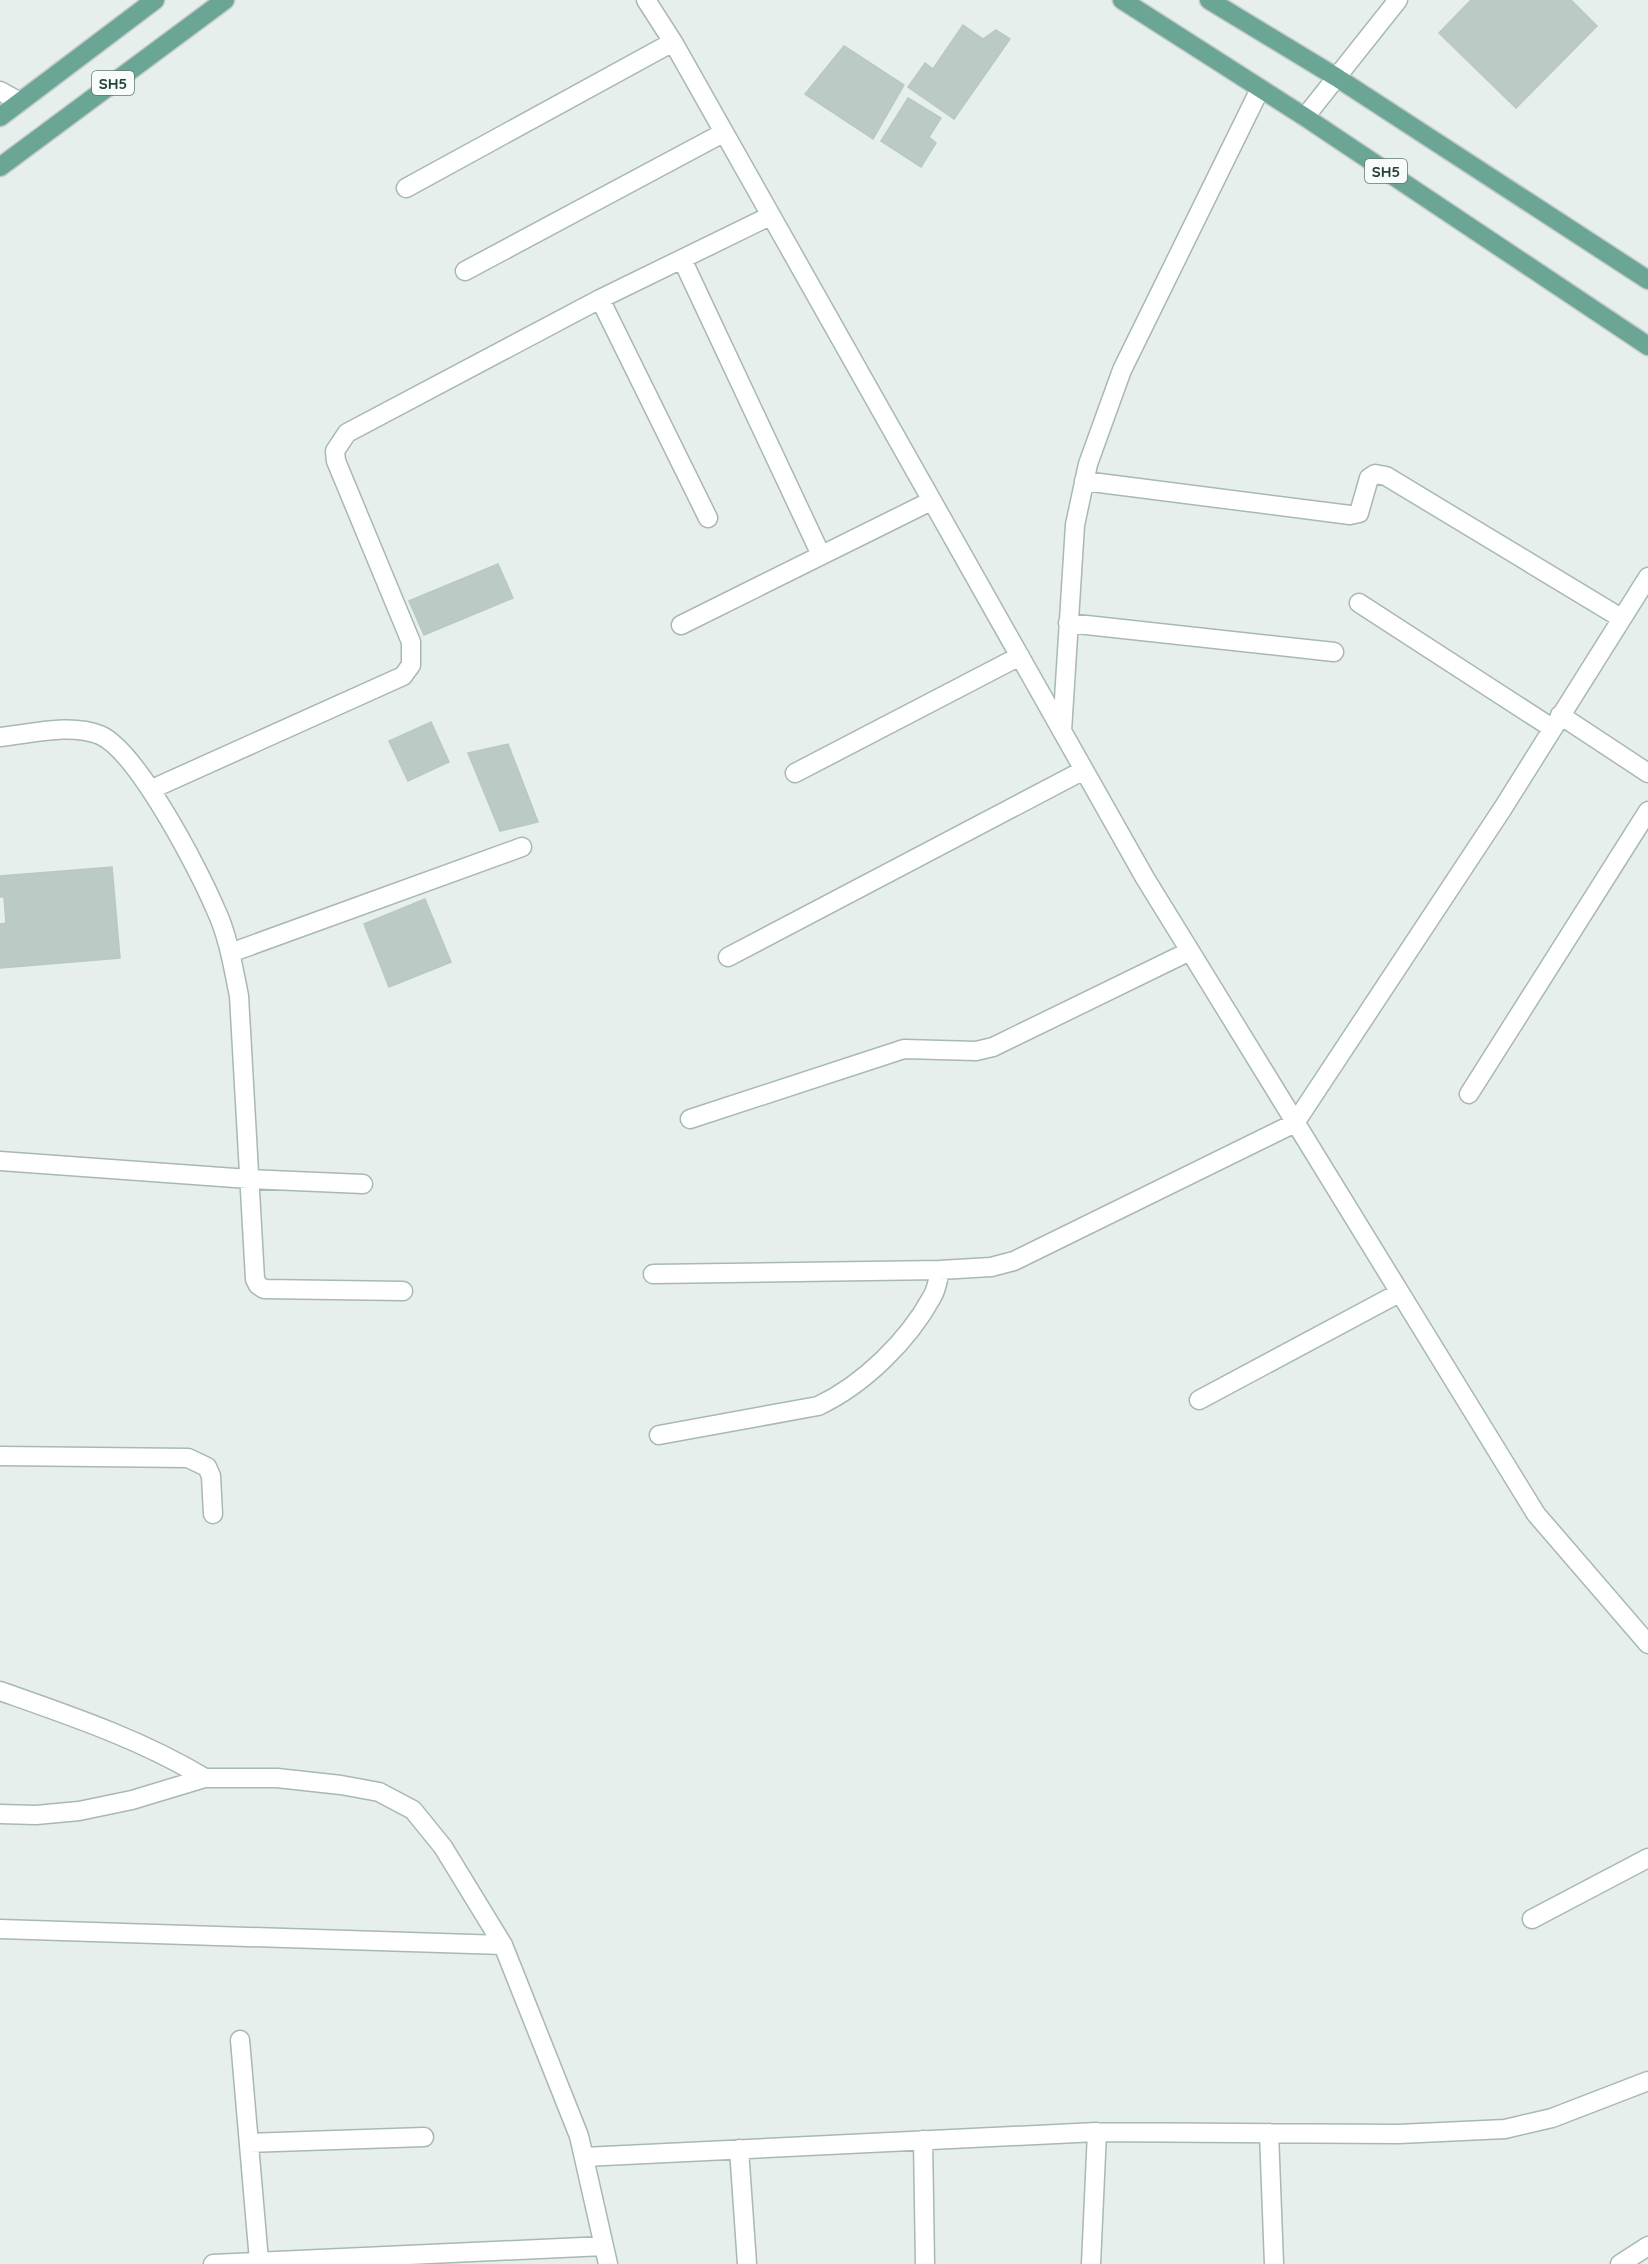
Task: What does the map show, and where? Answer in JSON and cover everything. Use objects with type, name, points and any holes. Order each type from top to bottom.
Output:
[{"type":"main road","name":"SH5","points":[[0,117],[155,0]]},
{"type":"main road","name":"SH5","points":[[0,167],[225,0]]},
{"type":"main road","name":"SH5","points":[[1122,0],[1305,117],[1648,346]]},
{"type":"main road","points":[[1209,0],[1336,77],[1648,280]]},
{"type":"street","points":[[646,0],[673,42],[1084,770],[1190,951],[1536,1514],[1648,1644]]},
{"type":"street","points":[[1305,117],[1398,0]]},
{"type":"street","points":[[406,188],[673,42]]},
{"type":"street","points":[[1062,731],[1074,525],[1084,481],[1122,370],[1260,89]]},
{"type":"street","points":[[0,91],[20,102]]},
{"type":"street","points":[[465,271],[723,133]]},
{"type":"street","points":[[152,789],[404,676],[411,666],[411,642],[336,461],[335,451],[347,433],[600,300],[770,216]]},
{"type":"street","points":[[682,259],[821,555]]},
{"type":"street","points":[[600,300],[708,518]]},
{"type":"street","points":[[1084,481],[1350,515],[1359,513],[1369,478],[1376,474],[1386,476],[1621,618]]},
{"type":"street","points":[[681,625],[932,501]]},
{"type":"street","points":[[653,1274],[940,1270],[991,1267],[1014,1261],[1295,1123],[1648,577]]},
{"type":"street","points":[[1359,603],[1556,722],[1648,773]]},
{"type":"street","points":[[1068,623],[1334,652]]},
{"type":"street","points":[[795,773],[1020,656]]},
{"type":"street","points":[[0,737],[76,729],[100,735],[121,748],[152,789],[216,908],[230,953],[239,996],[255,1279],[258,1286],[264,1289],[403,1291]]},
{"type":"street","points":[[728,957],[1084,770]]},
{"type":"street","points":[[1469,1094],[1648,811]]},
{"type":"street","points":[[230,953],[522,847]]},
{"type":"street","points":[[690,1119],[904,1049],[976,1051],[993,1047],[1190,951]]},
{"type":"street","points":[[0,1161],[249,1179],[363,1184]]},
{"type":"street","points":[[659,1435],[818,1406],[842,1395],[889,1353],[917,1320],[934,1295],[940,1270]]},
{"type":"street","points":[[1199,1400],[1400,1293]]},
{"type":"street","points":[[0,1456],[188,1458],[207,1467],[211,1476],[213,1514]]},
{"type":"street","points":[[0,1691],[125,1736],[163,1753],[205,1778]]},
{"type":"street","points":[[0,1814],[36,1815],[79,1811],[132,1800],[205,1778],[277,1778],[379,1792],[413,1810],[443,1847],[503,1946],[579,2136],[606,2255],[259,2261],[213,2264]]},
{"type":"street","points":[[1532,1919],[1648,1858]]},
{"type":"street","points":[[0,1929],[503,1946]]},
{"type":"street","points":[[240,2040],[259,2261]]},
{"type":"street","points":[[584,2157],[1097,2132],[1399,2134],[1505,2129],[1552,2118],[1648,2081]]},
{"type":"street","points":[[1091,2264],[1097,2132]]},
{"type":"street","points":[[1269,2133],[1274,2264]]},
{"type":"street","points":[[249,2143],[424,2137]]},
{"type":"street","points":[[923,2140],[925,2264]]},
{"type":"street","points":[[740,2149],[747,2264]]},
{"type":"street","points":[[1620,2264],[1648,2246]]},
{"type":"building","points":[[1471,0],[1571,0],[1597,26],[1516,108],[1439,33]]},
{"type":"building","points":[[963,25],[983,39],[996,30],[1010,39],[954,119],[908,87],[925,63],[933,69]]},
{"type":"building","points":[[844,46],[904,85],[873,139],[805,94]]},
{"type":"building","points":[[908,98],[941,118],[929,137],[936,143],[921,167],[881,141]]},
{"type":"building","points":[[498,564],[513,598],[424,635],[409,601]]},
{"type":"building","points":[[431,722],[449,762],[408,781],[389,741]]},
{"type":"building","points":[[508,744],[538,822],[500,831],[468,753]]},
{"type":"building","points":[[112,867],[120,958],[0,968],[0,924],[6,923],[4,897],[0,897],[0,876]]},
{"type":"building","points":[[425,899],[451,962],[389,987],[364,924]]}]
